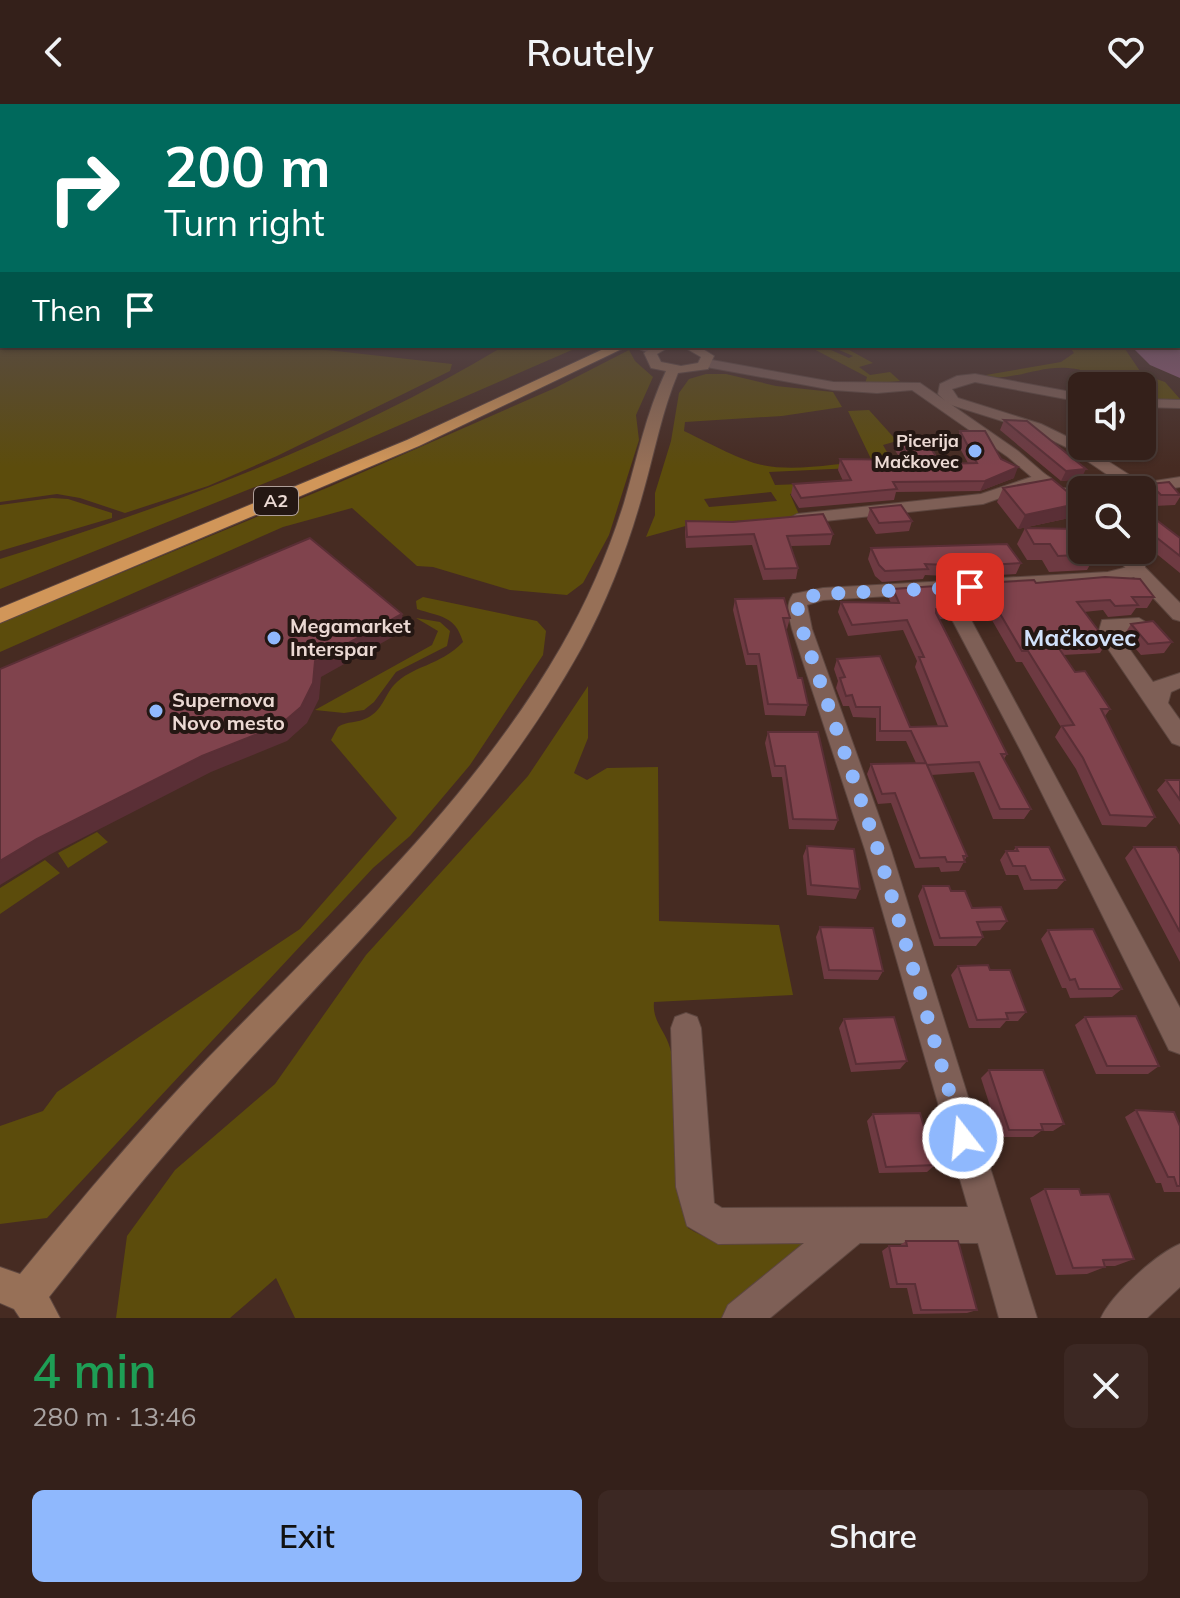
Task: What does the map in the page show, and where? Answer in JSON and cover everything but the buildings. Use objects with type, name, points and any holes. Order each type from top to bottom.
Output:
[{"type":"highway","name":"A2","points":[[0,616],[399,449],[542,378],[584,354]]},
{"type":"highway","name":"A2","points":[[0,600],[602,354]]},
{"type":"main road","points":[[23,1299],[174,1119],[464,804],[514,738],[561,665],[623,535],[670,354]]},
{"type":"main road","points":[[671,354],[697,368],[706,363],[705,354]]},
{"type":"street","points":[[706,363],[833,386],[877,389],[915,386],[1043,478],[1068,502]]},
{"type":"street","points":[[1068,395],[975,378],[962,379],[945,387],[945,394],[953,401],[1036,427],[1068,443]]},
{"type":"street","points":[[1156,403],[1180,404]]},
{"type":"street","points":[[1093,460],[1114,476]]},
{"type":"street","points":[[781,519],[983,499],[1043,478]]},
{"type":"street","points":[[1156,485],[1180,482]]},
{"type":"street","points":[[1059,493],[1068,493]]},
{"type":"street","points":[[1133,564],[1180,615]]},
{"type":"street","points":[[1018,1318],[878,850],[802,629],[797,605],[800,598],[823,594],[1108,578],[1139,570]]},
{"type":"street","points":[[945,589],[1033,751],[1180,1039]]},
{"type":"street","points":[[1139,624],[1109,625],[1108,634],[1180,737]]},
{"type":"street","points":[[1157,704],[1161,687],[1180,680]]},
{"type":"street","points":[[686,1028],[693,1187],[699,1214],[718,1226],[989,1225]]},
{"type":"street","points":[[741,1318],[852,1227]]},
{"type":"street","points":[[1120,1318],[1180,1262]]},
{"type":"shaded area","points":[[0,354],[360,354],[452,364],[450,371],[277,456],[208,486],[125,513],[57,494],[0,502]]},
{"type":"shaded area","points":[[491,354],[563,354],[285,475],[0,589],[0,559],[131,516],[258,468],[443,381]]},
{"type":"shaded area","points":[[622,354],[631,354],[653,377],[636,415],[639,440],[609,535],[583,583],[567,595],[510,590],[433,567],[417,566],[352,508],[283,527],[0,652],[0,623],[329,487],[555,388]]},
{"type":"shaded area","points":[[823,354],[839,354],[849,358],[853,356],[848,354],[856,354],[873,363],[859,367],[870,375],[890,372],[900,381],[865,384],[867,377]]},
{"type":"shaded area","points":[[1073,354],[1128,354],[1141,372],[1087,372],[1057,368],[1002,377],[980,376],[1061,362]]},
{"type":"shaded area","points":[[1139,354],[1180,354],[1180,378],[1150,365]]},
{"type":"shaded area","points":[[706,374],[726,374],[776,386],[833,392],[842,407],[782,416],[685,422],[684,431],[741,458],[786,468],[872,461],[848,411],[869,410],[897,441],[883,445],[895,466],[769,472],[775,485],[827,483],[829,492],[790,494],[801,519],[700,522],[646,537],[655,515],[655,493],[671,441],[679,393],[689,379]],"holes":[[[771,492],[777,501],[709,507],[704,499]]]},
{"type":"shaded area","points":[[1156,379],[1165,382],[1180,399],[1156,400]]},
{"type":"shaded area","points":[[52,498],[68,499],[112,513],[112,518],[0,551],[0,505]]},
{"type":"shaded area","points":[[423,597],[537,621],[546,631],[543,655],[470,765],[410,836],[373,868],[47,1218],[0,1224],[0,1126],[43,1111],[57,1092],[300,929],[397,818],[331,740],[338,727],[372,715],[401,679],[445,656],[463,642],[451,622],[417,609],[416,601]]},
{"type":"shaded area","points":[[416,618],[440,622],[450,631],[447,646],[396,672],[374,702],[364,710],[344,713],[315,710],[432,645],[438,631]]},
{"type":"shaded area","points":[[588,686],[588,738],[574,773],[587,780],[607,768],[658,767],[659,921],[779,925],[793,995],[654,1002],[655,1015],[670,1048],[679,1092],[688,1228],[716,1240],[731,1242],[811,1237],[728,1318],[295,1318],[276,1278],[230,1318],[116,1318],[127,1236],[175,1170],[275,1084],[366,955],[528,776]]},
{"type":"shaded area","points":[[97,832],[108,842],[68,868],[58,853]]},
{"type":"shaded area","points":[[45,860],[60,873],[0,914],[0,888]]},
{"type":"place","name":"Picerija Mačkovec","points":[[975,451]]},
{"type":"place","name":"Megamarket Interspar","points":[[274,638]]},
{"type":"place","name":"Supernova Novo mesto","points":[[156,711]]},
{"type":"district","name":"Mačkovec","points":[[1080,638]]},
{"type":"route","points":[[963,1138],[878,850],[802,629],[797,605],[800,598],[810,595],[970,587]]}]
